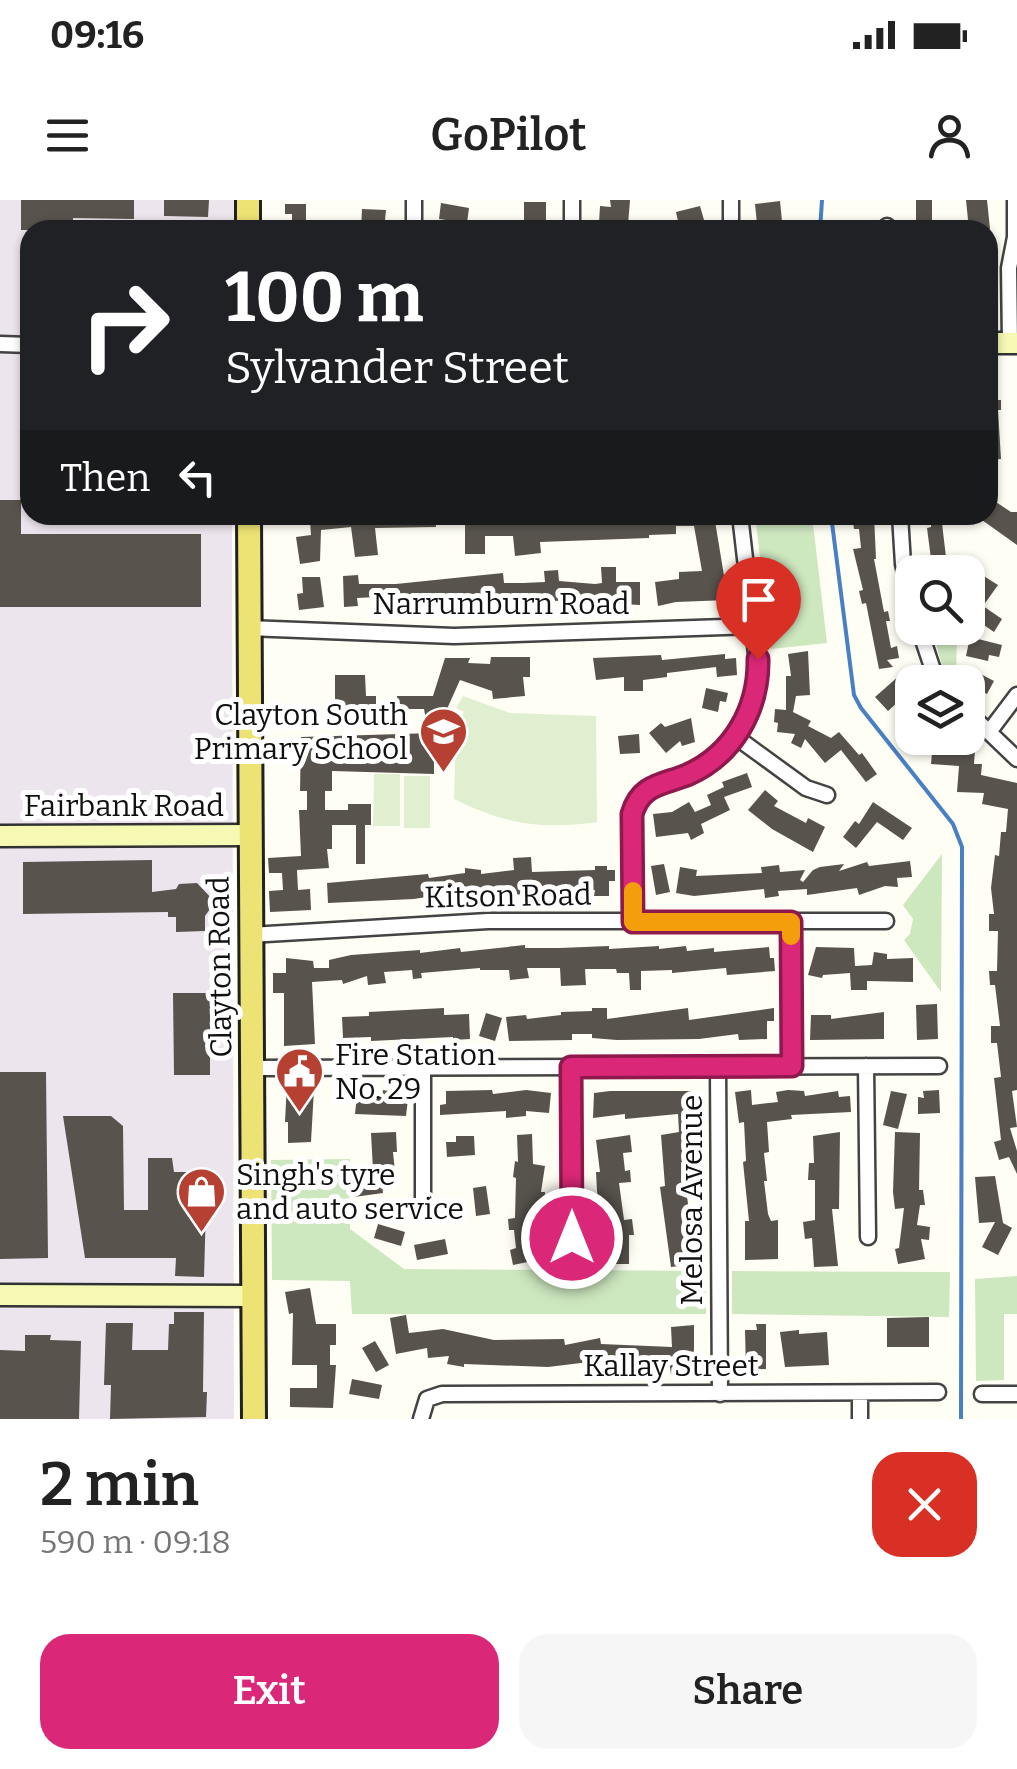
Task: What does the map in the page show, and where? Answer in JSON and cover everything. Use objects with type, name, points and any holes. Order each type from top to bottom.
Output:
[{"type":"main road","name":"Clayton Road","points":[[249,525],[254,1419]]},
{"type":"main road","name":"Fairbank Road","points":[[0,836],[249,835]]},
{"type":"main road","points":[[0,1295],[253,1296]]},
{"type":"street","points":[[1014,340],[1010,268],[1015,200]]},
{"type":"street","points":[[633,922],[632,814],[636,800],[644,790],[703,767],[722,753],[752,706],[759,680],[741,525]]},
{"type":"street","points":[[901,525],[902,555]]},
{"type":"street","name":"Narrumburn Road","points":[[249,628],[454,636],[754,626]]},
{"type":"street","points":[[988,732],[1017,694]]},
{"type":"street","points":[[985,729],[1017,759]]},
{"type":"street","points":[[736,736],[806,788],[827,795]]},
{"type":"street","name":"Kitson Road","points":[[250,935],[488,921],[886,921]]},
{"type":"street","points":[[791,922],[792,1066]]},
{"type":"street","name":"Melosa Avenue","points":[[718,1066],[720,1394]]},
{"type":"street","points":[[866,1066],[868,1236]]},
{"type":"street","points":[[251,1068],[939,1066]]},
{"type":"street","points":[[571,1067],[572,1238]]},
{"type":"street","points":[[423,1068],[423,1208]]},
{"type":"street","name":"Kallay Street","points":[[421,1419],[424,1402],[442,1394],[938,1392]]},
{"type":"street","points":[[860,1394],[860,1419]]},
{"type":"street","points":[[982,1394],[1017,1394]]},
{"type":"shaded area","points":[[0,200],[234,200],[234,220],[20,220],[20,525],[232,525],[234,1419],[0,1419]]},
{"type":"green space","points":[[756,525],[813,525],[827,643],[771,649]]},
{"type":"green space","points":[[936,645],[957,645],[956,665],[942,665]]},
{"type":"green space","points":[[463,696],[510,713],[596,716],[597,822],[524,823],[454,799],[456,731],[464,712],[456,708]]},
{"type":"green space","points":[[374,774],[400,774],[400,826],[373,826]]},
{"type":"green space","points":[[404,776],[430,776],[430,828],[404,828]]},
{"type":"green space","points":[[942,854],[941,992],[904,940],[910,934],[913,919],[903,905]]},
{"type":"green space","points":[[350,1159],[350,1229],[404,1269],[567,1270],[567,1258],[575,1259],[576,1270],[706,1271],[706,1314],[352,1314],[350,1281],[272,1280],[271,1160]]},
{"type":"green space","points":[[732,1271],[950,1272],[949,1317],[732,1314]]},
{"type":"green space","points":[[1017,1276],[1017,1314],[1004,1314],[1004,1380],[976,1381],[975,1279]]},
{"type":"building","points":[[21,200],[134,200],[134,219],[21,220]]},
{"type":"building","points":[[164,200],[209,200],[208,217],[164,216]]},
{"type":"building","points":[[610,200],[630,200],[628,220],[599,220],[600,206],[611,207]]},
{"type":"building","points":[[916,200],[932,200],[932,220],[916,220]]},
{"type":"building","points":[[966,200],[987,200],[989,220],[968,220]]},
{"type":"building","points":[[780,201],[782,220],[757,220],[755,204]]},
{"type":"building","points":[[524,202],[546,202],[546,220],[524,220]]},
{"type":"building","points":[[441,203],[469,208],[467,220],[439,219]]},
{"type":"building","points":[[285,204],[306,204],[306,220],[292,220],[292,214],[285,214]]},
{"type":"building","points":[[700,206],[704,220],[678,220],[676,212]]},
{"type":"building","points":[[362,209],[386,210],[385,220],[361,220]]},
{"type":"building","points":[[998,410],[1001,459],[998,459]]},
{"type":"building","points":[[0,500],[20,500],[21,534],[201,534],[201,607],[0,607]]},
{"type":"building","points":[[998,503],[1017,512],[1017,545],[989,525],[998,525]]},
{"type":"building","points":[[310,525],[436,527],[375,528],[378,555],[355,557],[351,527],[321,530],[320,561],[300,564],[296,537],[311,535]]},
{"type":"building","points":[[465,525],[716,525],[728,600],[658,606],[655,582],[679,579],[679,572],[702,571],[694,526],[676,526],[676,534],[649,538],[540,542],[541,553],[515,556],[513,536],[485,536],[485,554],[465,554]]},
{"type":"building","points":[[853,525],[874,525],[874,559],[884,612],[888,611],[890,621],[886,621],[891,648],[897,646],[899,658],[887,660],[893,667],[879,669],[866,603],[862,604],[859,591],[863,590],[853,549],[861,548],[859,529]]},
{"type":"building","points":[[942,525],[946,555],[930,555],[927,528]]},
{"type":"building","points":[[601,567],[616,567],[616,582],[640,582],[640,605],[497,599],[495,603],[451,602],[452,605],[435,607],[434,603],[382,606],[381,598],[377,597],[357,598],[358,606],[344,607],[343,576],[358,575],[359,584],[396,584],[503,573],[504,583],[523,583],[545,582],[544,571],[558,570],[559,581],[595,584],[602,583]]},
{"type":"building","points":[[302,577],[320,577],[324,607],[299,610],[297,594],[303,593]]},
{"type":"building","points":[[985,577],[998,585],[985,603]]},
{"type":"building","points":[[985,607],[1002,619],[994,632],[985,626]]},
{"type":"building","points":[[985,641],[1002,645],[999,657],[989,655],[988,661],[966,656],[968,645],[985,645]]},
{"type":"building","points":[[808,651],[810,695],[796,696],[793,712],[811,721],[808,726],[831,738],[839,732],[859,755],[862,753],[877,774],[866,782],[841,750],[825,763],[805,739],[801,748],[791,743],[795,734],[777,732],[775,709],[786,710],[786,676],[791,676],[788,654]]},
{"type":"building","points":[[725,654],[725,659],[736,658],[737,675],[717,677],[716,667],[667,673],[667,677],[643,680],[643,691],[624,691],[624,677],[596,680],[593,658],[661,655],[662,660]]},
{"type":"building","points":[[491,657],[530,657],[530,677],[523,677],[525,696],[493,699],[492,691],[460,680],[442,720],[426,720],[424,709],[397,709],[397,696],[433,696],[445,658],[470,658],[468,663],[490,664]]},
{"type":"building","points":[[335,675],[365,675],[366,696],[376,696],[376,714],[335,714]]},
{"type":"building","points":[[985,676],[994,681],[985,693]]},
{"type":"building","points":[[895,679],[895,705],[888,711],[875,697]]},
{"type":"building","points":[[706,688],[728,693],[726,702],[720,701],[718,712],[702,708]]},
{"type":"building","points":[[691,718],[695,742],[682,746],[680,741],[666,753],[649,733],[661,723],[665,727]]},
{"type":"building","points":[[434,733],[434,774],[332,771],[332,791],[325,791],[325,810],[371,804],[371,825],[365,825],[365,864],[356,864],[356,825],[332,825],[332,849],[327,849],[329,868],[297,870],[298,890],[310,889],[311,910],[270,912],[269,891],[283,890],[282,873],[269,873],[268,858],[301,856],[299,810],[307,810],[307,791],[300,791],[301,737]]},
{"type":"building","points":[[639,734],[640,753],[620,754],[618,736]]},
{"type":"building","points":[[932,755],[975,755],[974,764],[982,764],[981,775],[1017,783],[1017,1090],[1012,1091],[1017,1127],[1010,1128],[1017,1151],[1017,1174],[1009,1157],[999,1160],[994,1142],[1001,1140],[994,1078],[1001,1077],[997,1043],[991,1043],[991,1026],[1000,1026],[995,985],[990,985],[989,971],[997,971],[998,931],[989,931],[989,914],[994,914],[991,888],[995,855],[999,856],[1001,832],[1006,832],[1008,809],[982,804],[984,793],[957,792],[959,766],[931,764]]},
{"type":"building","points":[[747,773],[752,787],[724,797],[730,810],[701,824],[704,833],[691,840],[688,833],[656,837],[653,814],[672,812],[689,802],[695,812],[711,805],[707,795],[724,787],[722,782]]},
{"type":"building","points":[[765,790],[778,801],[774,806],[806,823],[808,818],[825,827],[813,852],[748,810]]},
{"type":"building","points":[[873,802],[912,828],[903,840],[877,822],[856,848],[843,837],[855,821],[859,824]]},
{"type":"building","points":[[531,857],[532,872],[595,870],[595,866],[607,866],[607,870],[615,870],[615,881],[609,881],[609,896],[594,896],[595,890],[489,896],[457,892],[414,899],[328,903],[327,883],[428,874],[429,878],[465,873],[465,868],[481,870],[481,874],[514,870],[513,858]]},
{"type":"building","points":[[152,860],[152,892],[197,883],[215,902],[205,916],[205,931],[176,932],[176,917],[168,917],[168,912],[23,914],[23,862]]},
{"type":"building","points":[[910,861],[912,877],[897,878],[898,887],[885,886],[859,895],[857,888],[807,895],[807,889],[778,891],[779,896],[765,898],[764,889],[694,896],[676,893],[680,867],[697,870],[696,876],[762,873],[761,867],[779,865],[780,872],[805,870],[800,880],[803,882],[820,867],[844,864],[839,871],[867,862],[869,866]]},
{"type":"building","points":[[664,864],[670,892],[656,895],[651,866]]},
{"type":"building","points":[[525,945],[609,949],[686,946],[687,951],[714,948],[714,952],[769,947],[775,971],[727,975],[726,968],[672,973],[641,971],[641,990],[630,990],[629,973],[617,973],[616,969],[585,969],[586,985],[561,986],[560,968],[527,968],[529,978],[510,980],[509,970],[480,968],[421,973],[422,978],[413,979],[412,970],[384,972],[386,983],[368,985],[367,976],[343,984],[342,980],[312,982],[315,1044],[284,1046],[284,993],[273,993],[273,973],[286,973],[286,958],[313,961],[314,968],[329,968],[329,960],[351,955],[460,948],[461,952]]},
{"type":"building","points":[[816,947],[854,948],[855,966],[872,965],[874,952],[887,954],[887,959],[913,958],[913,982],[867,981],[867,990],[851,990],[850,973],[822,978],[808,975]]},
{"type":"building","points":[[173,993],[210,993],[210,1075],[174,1075]]},
{"type":"building","points":[[937,1004],[938,1039],[917,1040],[916,1005]]},
{"type":"building","points":[[444,1008],[444,1015],[469,1014],[470,1039],[343,1038],[342,1017]]},
{"type":"building","points":[[607,1008],[607,1019],[688,1008],[689,1020],[774,1008],[774,1021],[767,1021],[767,1039],[739,1040],[738,1034],[699,1039],[617,1040],[572,1034],[572,1040],[509,1041],[506,1017],[526,1015],[527,1019]]},
{"type":"building","points":[[884,1012],[884,1039],[810,1040],[811,1015],[831,1015],[831,1019]]},
{"type":"building","points":[[486,1013],[502,1018],[495,1041],[479,1036]]},
{"type":"building","points":[[0,1072],[46,1072],[48,1258],[0,1259]]},
{"type":"building","name":"Fire Station No. 29","points":[[287,1082],[297,1082],[297,1089],[314,1089],[311,1142],[288,1143]]},
{"type":"building","points":[[383,1090],[393,1092],[392,1097],[408,1099],[406,1116],[355,1114],[357,1095],[382,1097]]},
{"type":"building","points":[[492,1090],[493,1094],[526,1090],[551,1093],[549,1113],[526,1111],[526,1116],[506,1118],[506,1111],[440,1115],[440,1105],[446,1104],[446,1091]]},
{"type":"building","points":[[751,1090],[752,1105],[778,1102],[776,1092],[788,1090],[804,1091],[805,1096],[838,1091],[839,1097],[850,1096],[851,1112],[791,1115],[792,1119],[767,1122],[769,1152],[764,1153],[764,1181],[768,1214],[771,1221],[778,1220],[778,1259],[745,1260],[745,1221],[749,1221],[743,1162],[744,1122],[739,1123],[735,1092]]},
{"type":"building","points":[[939,1090],[940,1113],[918,1114],[918,1097],[924,1098],[923,1091]]},
{"type":"building","points":[[694,1091],[695,1119],[689,1119],[694,1148],[685,1149],[685,1167],[693,1167],[693,1182],[685,1182],[692,1211],[695,1264],[671,1267],[660,1187],[665,1186],[661,1135],[679,1132],[678,1114],[593,1118],[594,1093]]},
{"type":"building","points":[[891,1091],[907,1094],[898,1129],[883,1125]]},
{"type":"building","points":[[63,1116],[111,1116],[123,1126],[124,1210],[148,1210],[148,1158],[172,1158],[174,1172],[207,1172],[204,1277],[175,1276],[176,1258],[85,1258]]},
{"type":"building","points":[[396,1132],[396,1182],[382,1183],[383,1193],[354,1197],[353,1188],[370,1185],[371,1133]]},
{"type":"building","points":[[840,1132],[839,1209],[832,1209],[838,1266],[814,1267],[812,1238],[805,1239],[803,1222],[815,1220],[815,1180],[808,1180],[809,1163],[814,1163],[813,1136]]},
{"type":"building","points":[[895,1132],[920,1133],[919,1190],[923,1190],[925,1205],[920,1205],[917,1225],[930,1227],[929,1240],[921,1239],[925,1259],[898,1264],[895,1249],[899,1248],[904,1208],[895,1209]]},
{"type":"building","points":[[532,1134],[533,1164],[545,1166],[541,1192],[545,1192],[544,1207],[534,1207],[542,1259],[513,1265],[510,1250],[516,1248],[508,1219],[515,1218],[517,1135]]},
{"type":"building","points":[[630,1135],[632,1152],[623,1153],[631,1182],[619,1183],[624,1220],[632,1219],[634,1235],[629,1235],[629,1264],[603,1264],[603,1245],[608,1245],[604,1207],[599,1208],[597,1191],[596,1172],[600,1172],[596,1140]]},
{"type":"building","points":[[456,1136],[474,1136],[475,1155],[447,1157],[446,1142],[456,1142]]},
{"type":"building","points":[[995,1176],[1003,1223],[1012,1228],[998,1255],[982,1247],[995,1222],[979,1223],[975,1177]]},
{"type":"building","points":[[486,1186],[490,1214],[476,1216],[473,1188]]},
{"type":"building","points":[[378,1224],[405,1232],[401,1246],[374,1238]]},
{"type":"building","points":[[445,1239],[448,1254],[417,1260],[414,1245]]},
{"type":"building","points":[[310,1288],[316,1324],[336,1324],[336,1345],[330,1345],[330,1365],[336,1365],[333,1408],[290,1407],[290,1388],[317,1388],[317,1365],[292,1365],[293,1313],[289,1314],[285,1292]]},
{"type":"building","points":[[174,1312],[204,1312],[206,1417],[110,1419],[111,1385],[104,1385],[106,1323],[133,1323],[132,1350],[168,1350],[169,1324],[174,1324]]},
{"type":"building","points":[[406,1315],[409,1333],[443,1329],[494,1340],[564,1339],[565,1345],[600,1338],[601,1344],[672,1347],[671,1327],[694,1325],[694,1365],[683,1366],[684,1374],[671,1375],[670,1367],[589,1367],[589,1362],[548,1367],[464,1367],[447,1364],[449,1356],[428,1358],[427,1348],[396,1354],[390,1318]]},
{"type":"building","points":[[929,1317],[929,1347],[887,1347],[887,1318]]},
{"type":"building","points":[[756,1324],[766,1324],[766,1369],[746,1370],[745,1330],[757,1330]]},
{"type":"building","points":[[799,1330],[799,1334],[827,1332],[829,1365],[785,1367],[780,1332]]},
{"type":"building","points":[[25,1335],[81,1341],[79,1419],[0,1419],[0,1350],[25,1351]]},
{"type":"building","points":[[375,1341],[389,1365],[376,1372],[362,1348]]},
{"type":"building","points":[[352,1379],[382,1385],[379,1399],[349,1394]]},
{"type":"waterway","points":[[821,220],[822,200]]},
{"type":"waterway","points":[[832,525],[854,695],[953,824],[962,847],[961,1419]]},
{"type":"slow traffic","points":[[633,891],[633,922],[791,922],[791,936]]},
{"type":"place","name":"Clayton South Primary School","points":[[443,774]]},
{"type":"place","name":"Fire Station No. 29","points":[[300,1114]]},
{"type":"place","name":"Singh's tyre and auto service","points":[[201,1234]]},
{"type":"route","points":[[572,1238],[571,1067],[792,1066],[791,922],[633,922],[632,814],[636,800],[644,790],[703,767],[722,753],[752,706],[759,680],[758,659]]}]
